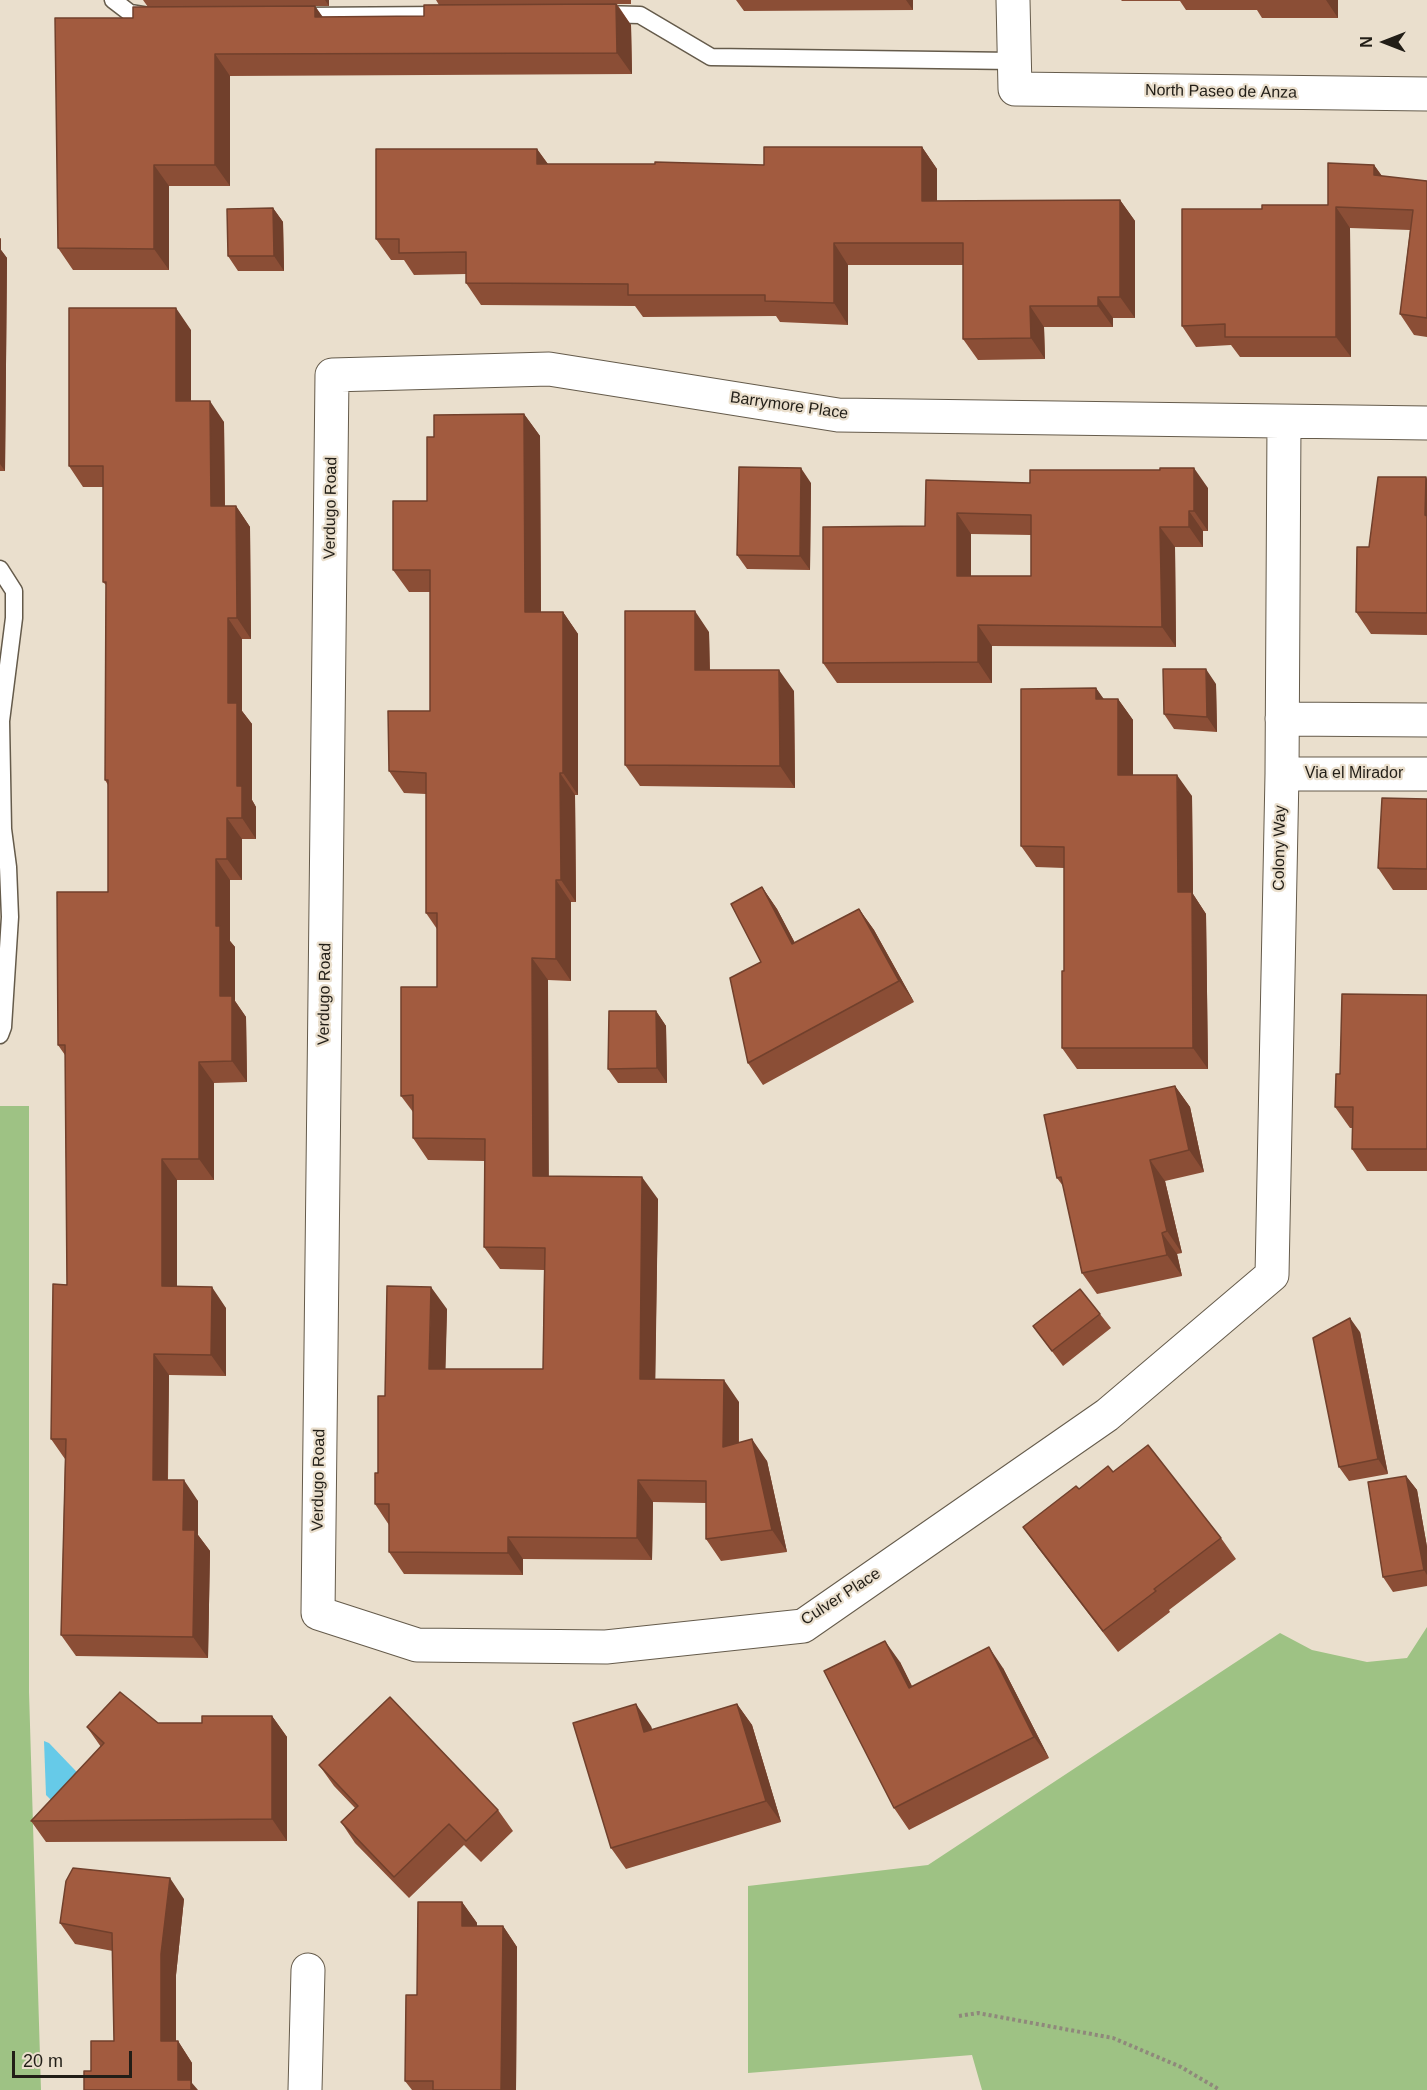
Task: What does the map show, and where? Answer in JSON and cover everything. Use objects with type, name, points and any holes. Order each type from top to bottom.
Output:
[{"type":"street","points":[[1013,0],[1014,75]]},
{"type":"street","name":"North Paseo de Anza","points":[[1014,75],[1427,94]]},
{"type":"street","name":"Barrymore Place","points":[[332,375],[549,369],[838,415],[1427,423]]},
{"type":"street","name":"Verdugo Road","points":[[318,1613],[332,375]]},
{"type":"street","name":"Colony Way","points":[[1272,1275],[1282,774],[1284,422]]},
{"type":"street","points":[[1282,719],[1427,720]]},
{"type":"street","name":"Via el Mirador","points":[[1282,774],[1427,774]]},
{"type":"street","name":"Culver Place","points":[[318,1613],[417,1645],[606,1647],[802,1626],[1107,1415],[1272,1275]]},
{"type":"street","points":[[305,2090],[308,1970]]},
{"type":"lane","points":[[113,0],[130,12],[148,18],[172,17]]},
{"type":"lane","points":[[587,14],[640,15],[711,57],[1014,75]]},
{"type":"lane","points":[[291,16],[456,15]]},
{"type":"lane","points":[[0,569],[14,591],[14,618],[1,722],[2,819],[8,867],[9,917],[3,1027],[0,1035]]},
{"type":"path","points":[[959,2016],[978,2013],[1113,2038],[1181,2067],[1220,2090]]},
{"type":"green space","points":[[0,1106],[29,1106],[29,1692],[41,2090],[0,2090]]},
{"type":"green space","points":[[1427,1627],[1427,2090],[982,2090],[972,2055],[748,2073],[748,1886],[928,1865],[1280,1633],[1312,1650],[1367,1662],[1407,1658]]},
{"type":"water","points":[[44,1741],[49,1743],[95,1791],[69,1818],[46,1795]]},
{"type":"building","points":[[616,4],[617,53],[215,54],[215,165],[154,165],[154,249],[58,248],[55,18],[133,18],[133,7],[315,6],[315,17],[424,16],[424,5]]},
{"type":"building","points":[[764,147],[922,147],[922,201],[1120,200],[1120,297],[1098,297],[1098,306],[1030,306],[1031,338],[963,339],[963,243],[834,243],[834,303],[765,301],[765,295],[628,295],[628,284],[466,283],[466,252],[399,253],[399,239],[376,239],[376,149],[537,149],[537,164],[655,164],[655,162],[764,165]]},
{"type":"building","points":[[1328,163],[1374,165],[1374,175],[1427,181],[1427,318],[1400,314],[1413,210],[1336,207],[1336,337],[1225,337],[1225,324],[1182,326],[1182,209],[1262,209],[1262,205],[1328,205]]},
{"type":"building","points":[[273,208],[274,256],[228,256],[227,209]]},
{"type":"building","points":[[69,308],[176,308],[176,401],[210,401],[211,506],[236,506],[237,618],[228,618],[228,703],[237,703],[237,786],[242,786],[242,818],[227,818],[227,859],[216,859],[216,926],[220,926],[220,996],[232,996],[232,1061],[199,1062],[199,1159],[162,1159],[162,1286],[212,1287],[211,1355],[154,1354],[153,1480],[184,1480],[183,1530],[195,1530],[193,1637],[61,1635],[66,1439],[51,1439],[53,1284],[67,1285],[65,1045],[58,1045],[57,892],[108,892],[103,466],[69,466]]},
{"type":"building","points":[[524,414],[525,612],[563,612],[561,880],[556,880],[556,959],[532,958],[533,1176],[642,1177],[640,1379],[724,1380],[723,1447],[752,1439],[772,1530],[706,1539],[706,1481],[638,1480],[637,1538],[508,1537],[508,1553],[389,1552],[389,1504],[375,1504],[375,1473],[378,1473],[378,1396],[385,1396],[387,1286],[431,1287],[429,1369],[543,1369],[545,1248],[484,1247],[485,1139],[413,1138],[413,1095],[401,1096],[401,987],[437,987],[437,913],[426,913],[426,773],[389,771],[388,711],[430,711],[430,570],[393,570],[393,501],[427,501],[427,437],[434,437],[434,415]]},
{"type":"building","points":[[739,467],[801,468],[800,556],[737,555]]},
{"type":"building","points":[[1160,468],[1194,468],[1194,511],[1189,511],[1189,527],[1160,527],[1162,627],[978,625],[978,662],[823,663],[823,527],[925,526],[926,480],[1030,483],[1030,470],[1160,470]],"holes":[[[957,513],[1031,515],[1031,576],[957,576]]]},
{"type":"building","points":[[1378,477],[1426,477],[1427,613],[1356,612],[1357,547],[1369,547]]},
{"type":"building","points":[[625,611],[695,611],[695,670],[779,670],[780,766],[625,765]]},
{"type":"building","points":[[1163,669],[1206,669],[1207,717],[1164,714]]},
{"type":"building","points":[[1096,688],[1096,699],[1118,699],[1118,775],[1177,775],[1178,892],[1192,892],[1193,1048],[1062,1048],[1064,847],[1021,846],[1021,689]]},
{"type":"building","points":[[1382,798],[1427,799],[1427,869],[1378,868]]},
{"type":"building","points":[[762,887],[792,944],[859,909],[899,981],[748,1063],[730,978],[761,962],[731,904]]},
{"type":"building","points":[[1342,994],[1427,995],[1427,1149],[1352,1149],[1353,1107],[1335,1107],[1336,1074],[1340,1074]]},
{"type":"building","points":[[609,1011],[656,1011],[657,1068],[608,1069]]},
{"type":"building","points":[[1175,1086],[1189,1150],[1150,1160],[1167,1231],[1162,1233],[1167,1255],[1082,1273],[1061,1177],[1057,1178],[1044,1115]]},
{"type":"building","points":[[1080,1289],[1100,1314],[1052,1351],[1033,1326]]},
{"type":"building","points":[[1350,1318],[1378,1459],[1339,1467],[1313,1338]]},
{"type":"building","points":[[1148,1445],[1221,1538],[1103,1631],[1023,1527],[1076,1486],[1079,1489],[1108,1466],[1113,1472]]},
{"type":"building","points":[[1406,1476],[1424,1570],[1383,1577],[1368,1482]]},
{"type":"building","points":[[885,1641],[909,1688],[989,1647],[1034,1737],[894,1808],[824,1671]]},
{"type":"building","points":[[120,1692],[158,1723],[202,1723],[202,1716],[272,1716],[272,1819],[31,1821],[104,1743],[87,1727]]},
{"type":"building","points":[[390,1697],[498,1810],[466,1841],[449,1824],[394,1877],[341,1822],[358,1806],[319,1765]]},
{"type":"building","points":[[636,1704],[644,1732],[737,1704],[766,1801],[611,1848],[573,1723]]},
{"type":"building","points":[[73,1868],[170,1878],[161,1954],[161,2041],[178,2041],[178,2080],[191,2080],[191,2090],[84,2090],[84,2071],[91,2071],[91,2041],[114,2041],[112,1933],[60,1923],[66,1881]]},
{"type":"building","points":[[418,1902],[462,1902],[462,1926],[503,1926],[501,2090],[433,2090],[433,2081],[405,2081],[406,1995],[417,1995]]}]
